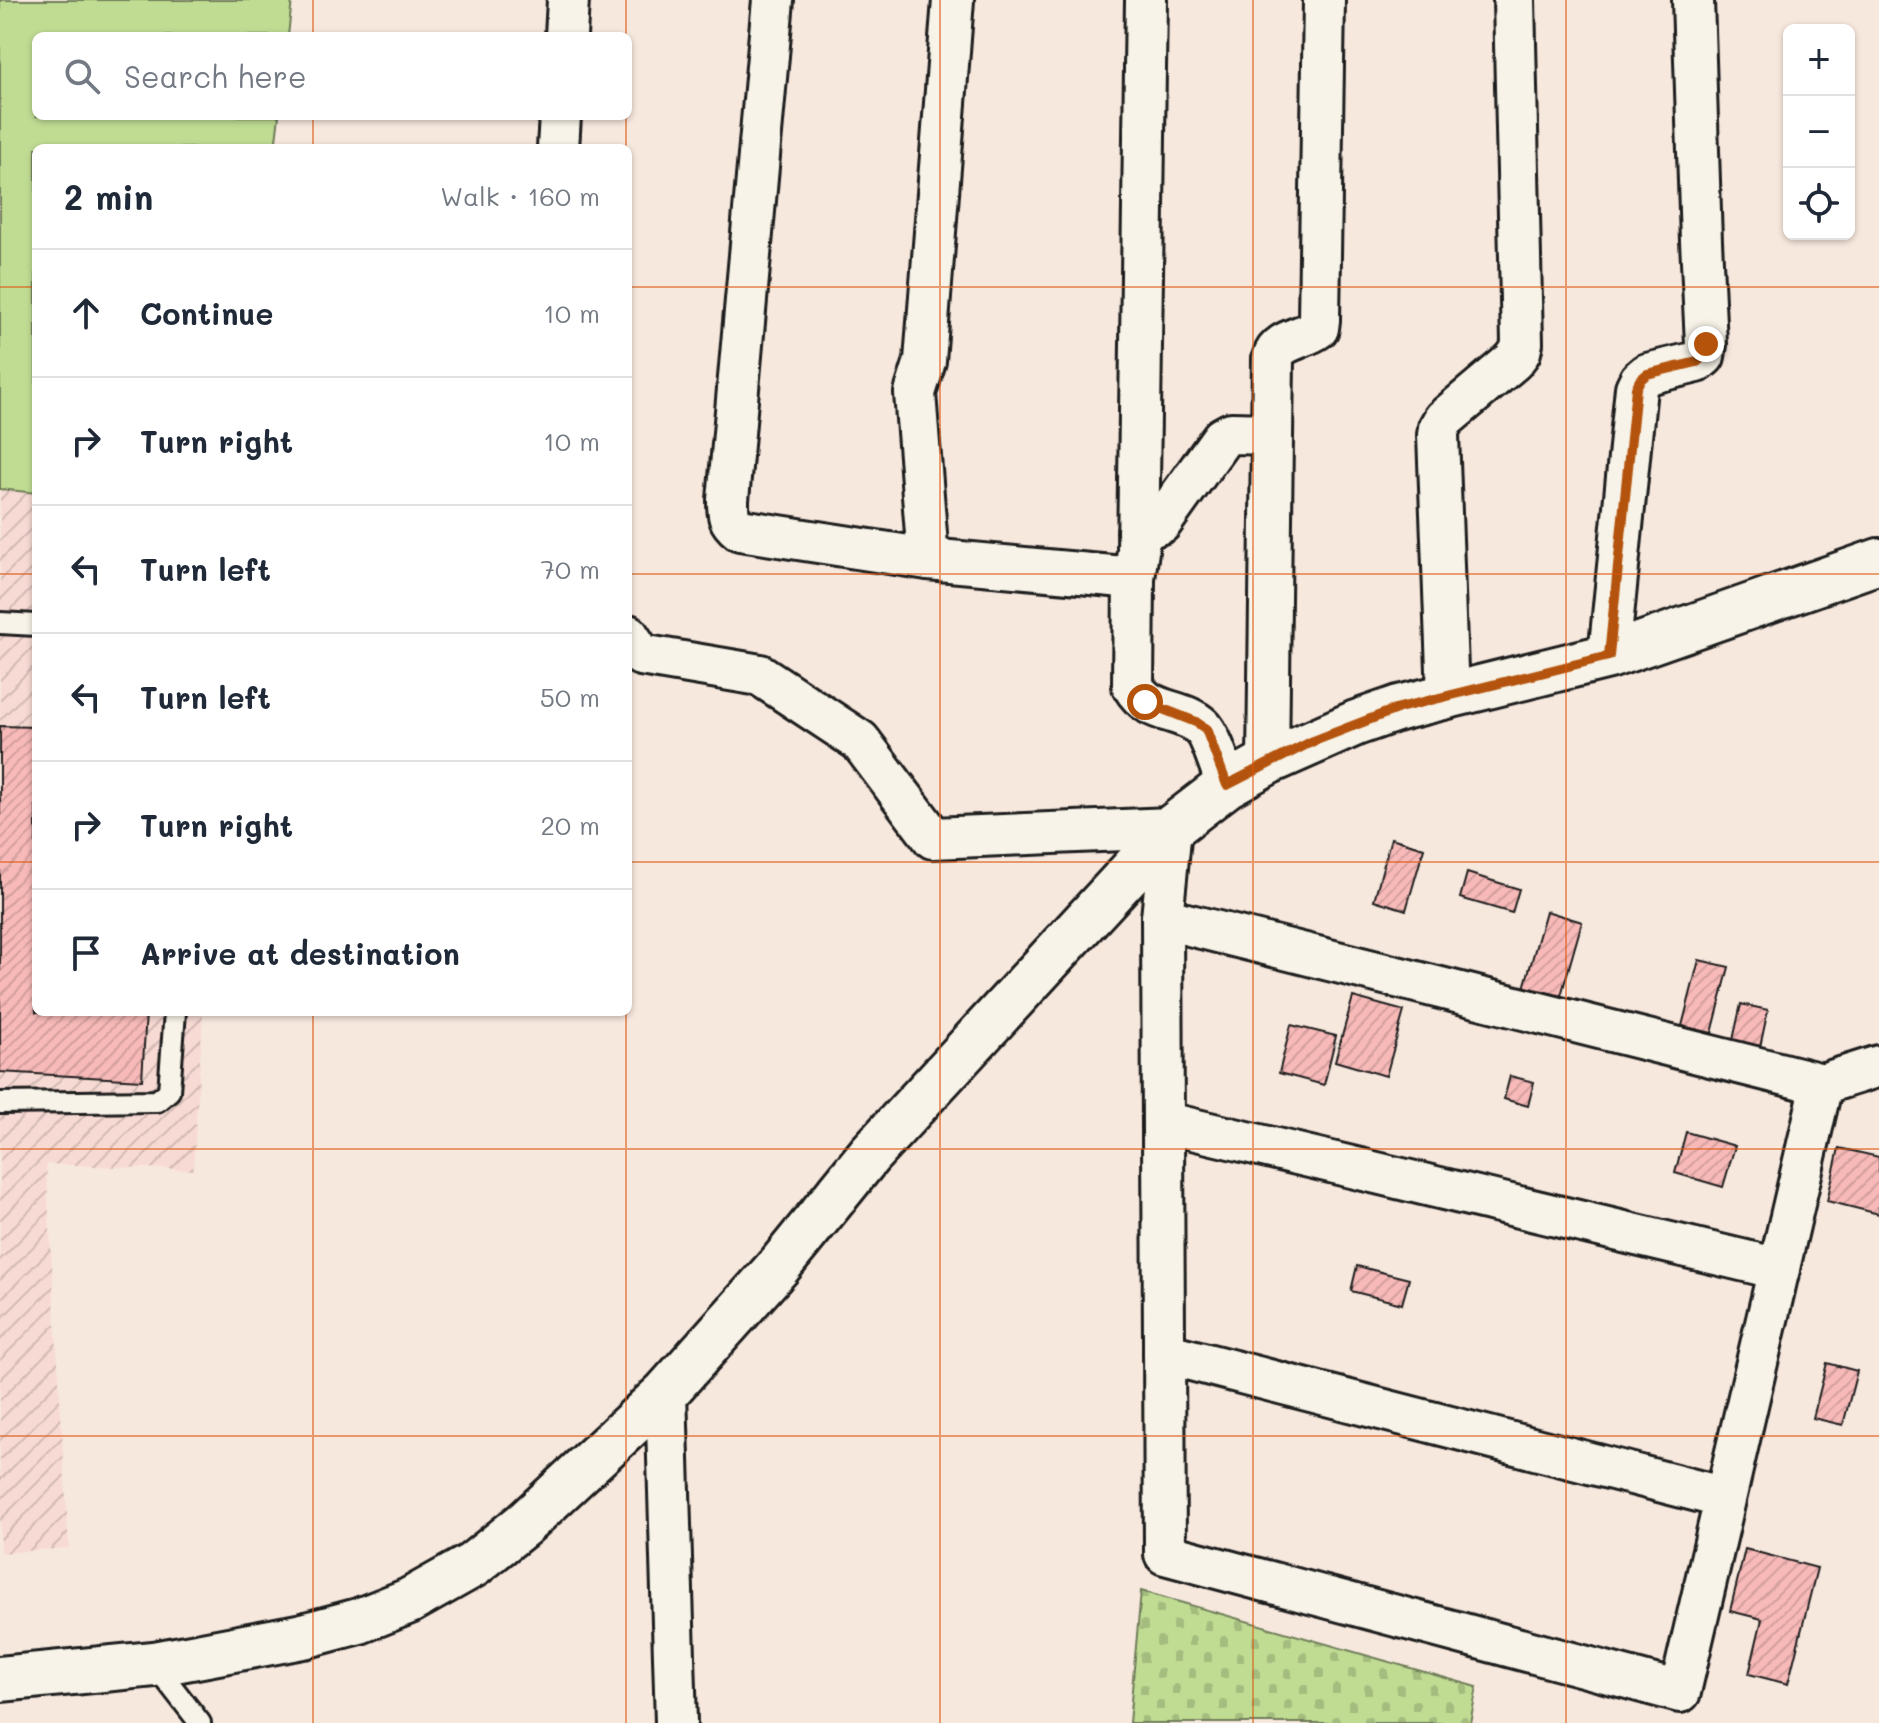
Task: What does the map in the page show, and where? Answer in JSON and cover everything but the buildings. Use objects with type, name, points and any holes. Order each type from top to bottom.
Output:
[{"type":"street","points":[[566,32],[568,0]]},
{"type":"street","points":[[773,0],[728,513],[732,524],[740,530],[928,559],[1134,578]]},
{"type":"street","points":[[928,559],[915,393],[925,361],[953,0]]},
{"type":"street","points":[[1146,0],[1138,551],[1134,578],[1133,686],[1145,702],[1206,729],[1227,785]]},
{"type":"street","points":[[1268,762],[1273,358],[1281,345],[1318,328],[1324,0]]},
{"type":"street","points":[[1448,696],[1439,428],[1444,419],[1513,361],[1522,343],[1514,0]]},
{"type":"street","points":[[1609,656],[1636,388],[1647,374],[1697,362],[1704,356],[1706,344],[1693,0]]},
{"type":"street","points":[[558,144],[560,120]]},
{"type":"street","points":[[1138,532],[1161,523],[1222,438],[1231,433],[1271,434]]},
{"type":"street","points":[[0,1679],[154,1664],[303,1636],[359,1621],[409,1601],[473,1565],[524,1524],[666,1392],[779,1266],[870,1154],[1171,828],[1227,785],[1311,742],[1399,708],[1609,656],[1879,561]]},
{"type":"street","points":[[632,641],[641,655],[760,675],[860,741],[933,838],[1171,828]]},
{"type":"street","points":[[1171,828],[1162,918],[1165,1554],[1680,1692],[1822,1084]]},
{"type":"street","points":[[1162,918],[1822,1084],[1879,1066]]},
{"type":"street","points":[[1163,1122],[1779,1269]]},
{"type":"street","points":[[1164,1353],[1725,1498]]},
{"type":"street","points":[[666,1392],[676,1723]]},
{"type":"lane","points":[[0,623],[32,625]]},
{"type":"lane","points":[[0,1103],[157,1101],[169,1091],[175,1016]]},
{"type":"lane","points":[[154,1664],[200,1723]]},
{"type":"shaded area","points":[[0,489],[32,493],[32,1016],[203,1016],[193,1170],[46,1164],[69,1548],[0,1553]]},
{"type":"green space","points":[[0,0],[292,0],[288,32],[32,32],[32,120],[278,120],[276,144],[32,144],[32,493],[0,489]]},
{"type":"green space","points":[[1141,1591],[1477,1687],[1470,1723],[1129,1723]]},
{"type":"route","points":[[1145,702],[1206,729],[1227,785],[1311,742],[1399,708],[1609,656],[1636,388],[1647,374],[1697,362],[1704,356],[1706,344]]}]
